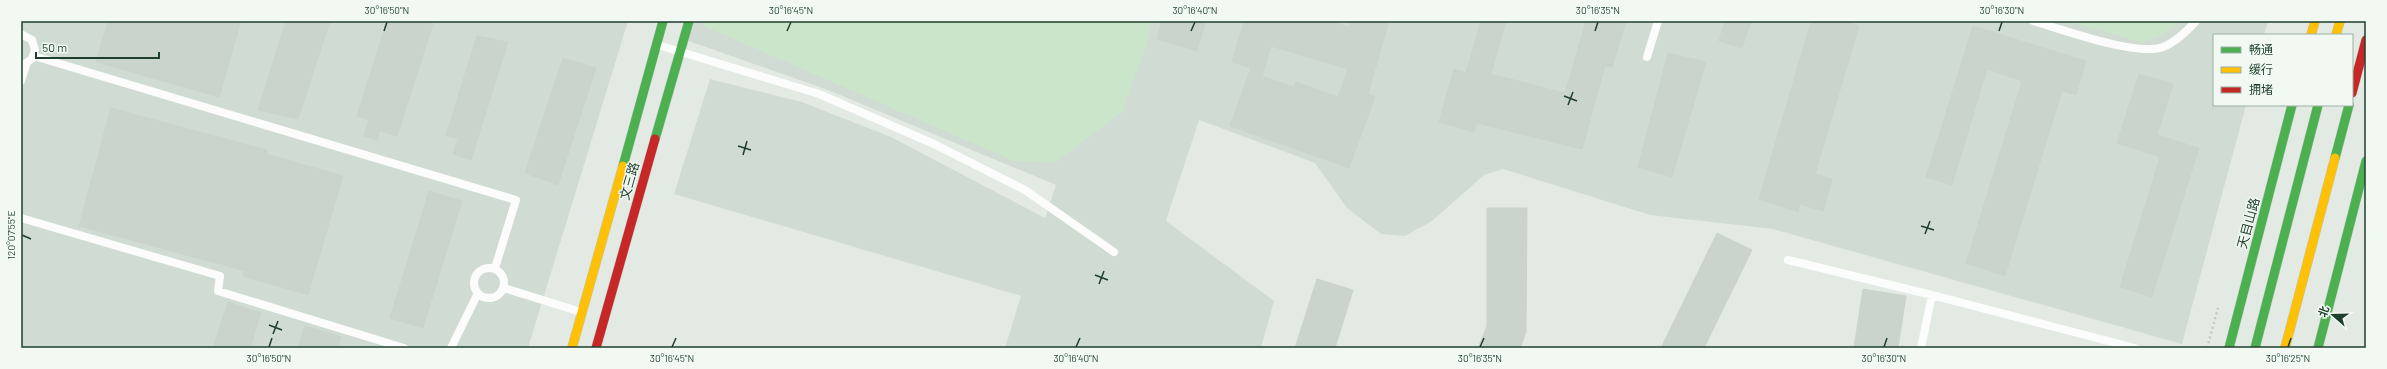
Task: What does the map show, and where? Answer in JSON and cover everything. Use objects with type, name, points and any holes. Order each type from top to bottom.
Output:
[{"type":"main road","name":"文三路","points":[[572,348],[663,21]]},
{"type":"main road","name":"文三路","points":[[596,348],[678,52],[689,21]]},
{"type":"main road","points":[[2311,34],[2314,21]]},
{"type":"main road","points":[[2336,34],[2340,21]]},
{"type":"main road","points":[[2353,90],[2366,40]]},
{"type":"main road","name":"天目山路","points":[[2229,348],[2292,106]]},
{"type":"main road","points":[[2255,348],[2318,106]]},
{"type":"main road","points":[[2285,348],[2349,106]]},
{"type":"main road","points":[[2318,348],[2366,161]]},
{"type":"lane","points":[[1647,57],[1658,21]]},
{"type":"lane","points":[[2032,21],[2054,24],[2139,50],[2163,47],[2183,34],[2196,21]]},
{"type":"lane","points":[[21,34],[32,40],[36,50],[34,56],[24,65],[21,81]]},
{"type":"lane","points":[[657,44],[678,52],[819,94],[927,141],[1025,190],[1114,252]]},
{"type":"lane","points":[[34,56],[516,200],[495,268]]},
{"type":"lane","points":[[21,218],[220,276],[218,291],[404,348]]},
{"type":"lane","points":[[1788,260],[1932,295],[2135,348]]},
{"type":"lane","points":[[485,268],[495,268],[504,279],[504,288],[497,296],[486,298],[478,293],[474,283],[477,274],[485,268]]},
{"type":"lane","points":[[504,288],[583,312]]},
{"type":"lane","points":[[450,348],[478,293]]},
{"type":"lane","points":[[1921,348],[1932,295]]},
{"type":"shaded area","points":[[21,21],[628,21],[528,348],[21,348]]},
{"type":"shaded area","points":[[689,21],[2268,21],[2264,34],[2213,34],[2213,106],[2246,106],[2182,344],[1773,229],[1650,215],[1503,169],[1484,175],[1432,221],[1405,236],[1381,234],[1347,208],[1315,163],[1199,120],[1166,221],[1274,301],[1261,348],[1005,348],[1021,296],[674,194],[710,79],[802,102],[891,137],[1045,218],[1056,185],[828,90],[683,39]]},
{"type":"green space","points":[[706,21],[1152,21],[1147,43],[1122,112],[1056,162],[1014,161],[704,26]]},
{"type":"green space","points":[[2066,21],[2181,21],[2157,37],[2142,42]]},
{"type":"building","points":[[108,21],[241,21],[219,97],[96,62]]},
{"type":"building","points":[[286,21],[330,21],[298,119],[258,110]]},
{"type":"building","points":[[387,21],[422,21],[433,24],[397,136],[380,131],[377,140],[364,136],[369,120],[357,116]]},
{"type":"building","points":[[1162,21],[1206,21],[1197,51],[1157,39]]},
{"type":"building","points":[[1244,21],[1330,21],[1349,27],[1351,21],[1389,21],[1368,94],[1375,97],[1349,168],[1230,126],[1251,68],[1232,62]],"holes":[[[1271,46],[1348,69],[1338,97],[1296,82],[1294,87],[1262,76]]]},
{"type":"building","points":[[1481,21],[1506,21],[1491,74],[1565,93],[1586,21],[1626,21],[1612,67],[1605,66],[1582,149],[1477,123],[1474,132],[1439,122],[1454,69],[1466,73]]},
{"type":"building","points":[[1725,21],[1751,21],[1742,48],[1719,41]]},
{"type":"building","points":[[1811,21],[1846,21],[1859,26],[1815,174],[1832,179],[1823,211],[1800,204],[1798,212],[1759,199]]},
{"type":"building","points":[[1973,26],[2086,61],[2076,95],[2062,91],[2005,276],[1966,263],[2022,81],[1987,69],[1952,185],[1926,177]]},
{"type":"building","points":[[477,36],[508,42],[471,160],[453,154],[458,139],[446,135]]},
{"type":"building","points":[[1668,53],[1706,62],[1672,177],[1638,167]]},
{"type":"building","points":[[563,58],[596,68],[558,185],[525,173]]},
{"type":"building","points":[[2139,74],[2173,84],[2157,135],[2199,148],[2152,297],[2120,287],[2160,157],[2117,143]]},
{"type":"building","points":[[111,108],[267,150],[266,154],[343,176],[308,295],[243,276],[245,271],[79,226]]},
{"type":"building","points":[[429,191],[462,201],[423,328],[390,318]]},
{"type":"building","points":[[1487,208],[1527,208],[1526,332],[1520,348],[1478,348],[1487,326]]},
{"type":"building","points":[[1717,233],[1752,250],[1704,348],[1661,348]]},
{"type":"building","points":[[1317,279],[1353,290],[1335,348],[1295,348]]},
{"type":"building","points":[[1863,289],[1906,296],[1898,348],[1854,348]]},
{"type":"building","points":[[228,302],[261,313],[250,348],[213,348]]},
{"type":"building","points":[[305,326],[341,337],[338,348],[298,348]]},
{"type":"traffic: fast","points":[[623,166],[663,21]]},
{"type":"traffic: fast","points":[[655,139],[689,21]]},
{"type":"traffic: fast","points":[[2229,348],[2292,106]]},
{"type":"traffic: fast","points":[[2255,348],[2318,106]]},
{"type":"traffic: fast","points":[[2335,158],[2349,106]]},
{"type":"traffic: fast","points":[[2318,348],[2366,161]]},
{"type":"traffic: slow","points":[[2311,34],[2315,21]]},
{"type":"traffic: slow","points":[[2336,34],[2340,21]]},
{"type":"traffic: slow","points":[[2285,348],[2335,158]]},
{"type":"traffic: slow","points":[[572,348],[623,166]]},
{"type":"traffic: jam","points":[[2353,89],[2366,40]]},
{"type":"traffic: jam","points":[[596,348],[655,139]]}]
